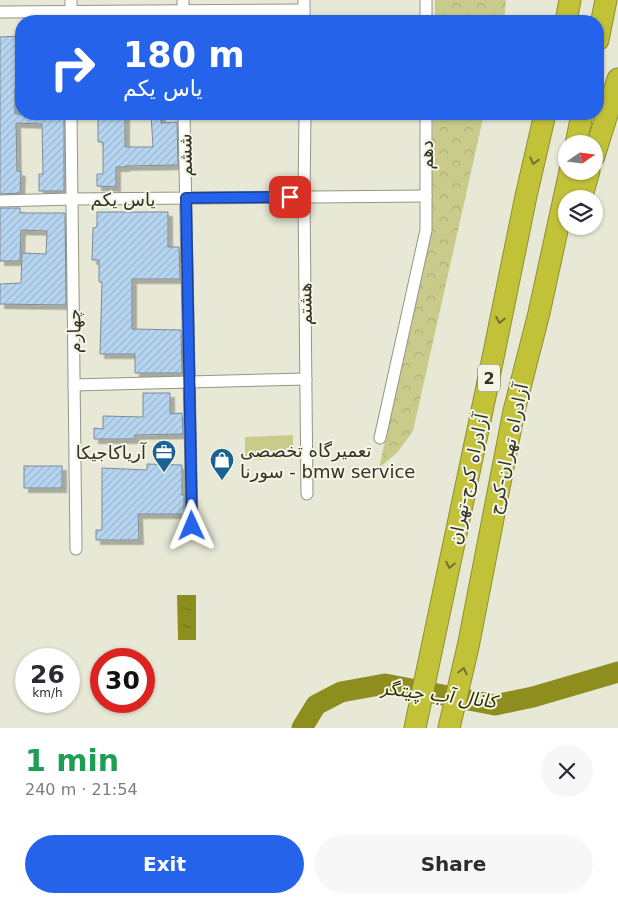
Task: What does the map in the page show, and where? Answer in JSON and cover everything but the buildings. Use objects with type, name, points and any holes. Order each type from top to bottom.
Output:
[{"type":"highway","points":[[558,0],[558,15]]},
{"type":"highway","points":[[567,15],[570,0]]},
{"type":"highway","points":[[603,15],[606,0]]},
{"type":"highway","points":[[601,135],[618,79]]},
{"type":"highway","name":"آزادراه کرج-تهران","points":[[415,728],[526,196],[545,120]]},
{"type":"highway","points":[[578,135],[581,120]]},
{"type":"highway","name":"آزادراه تهران-کرج","points":[[449,728],[468,647],[514,411],[539,313],[568,180]]},
{"type":"highway","points":[[539,313],[569,235]]},
{"type":"street","points":[[426,0],[426,15]]},
{"type":"street","points":[[0,12],[304,10]]},
{"type":"street","name":"چهارم","points":[[72,120],[76,549]]},
{"type":"street","name":"ششم","points":[[184,120],[192,526]]},
{"type":"street","name":"هشتم","points":[[305,120],[307,494]]},
{"type":"street","name":"دهم","points":[[380,438],[426,230],[426,120]]},
{"type":"street","name":"یاس یکم","points":[[0,201],[426,196]]},
{"type":"street","points":[[74,385],[306,379]]},
{"type":"green space","points":[[435,0],[506,0],[505,15],[435,15]]},
{"type":"green space","points":[[433,120],[483,120],[413,431],[397,453],[379,468],[403,360],[431,197]]},
{"type":"green space","points":[[293,435],[293,458],[245,460],[245,437]]},
{"type":"water","points":[[177,595],[196,595],[196,640],[178,640]]},
{"type":"waterway","name":"کانال آب چیتگر","points":[[302,728],[316,705],[341,692],[385,684],[495,705],[533,697],[618,672]]},
{"type":"place","name":"آریاکاجیکا","points":[[164,473]]},
{"type":"place","name":"تعمیرگاه تخصصی سورنا - bmw service","points":[[222,481]]},
{"type":"route","points":[[192,526],[186,198],[290,197]]}]
